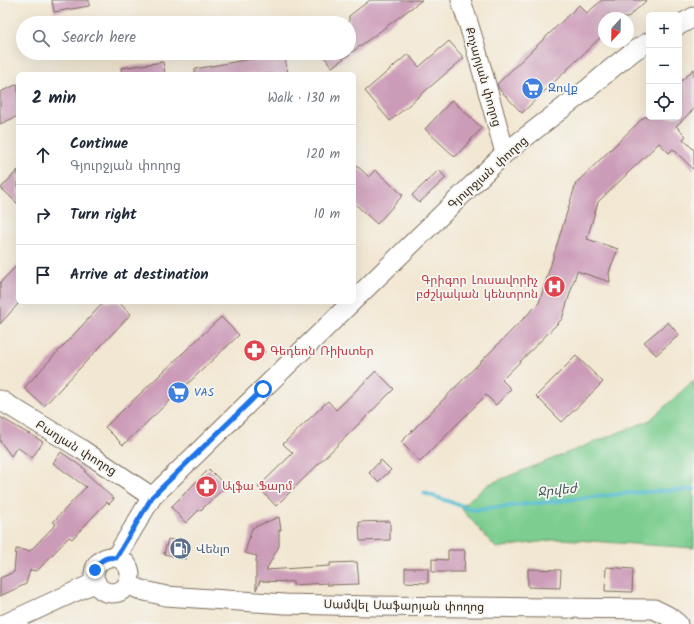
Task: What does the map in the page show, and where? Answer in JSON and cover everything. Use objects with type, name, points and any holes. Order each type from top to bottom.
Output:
[{"type":"main road","name":"Քոչարյան փողոց","points":[[461,0],[475,44],[505,153]]},
{"type":"main road","points":[[682,23],[694,17]]},
{"type":"main road","name":"Գյուրջյան փողոց","points":[[356,298],[505,153],[635,50],[646,44]]},
{"type":"main road","name":"Գյուրջյան փողոց","points":[[116,558],[152,497],[350,304]]},
{"type":"main road","name":"Բաղյան փողոց","points":[[0,400],[81,449],[152,497]]},
{"type":"main road","points":[[105,558],[116,558],[126,563],[130,574],[129,579],[127,584],[119,591],[108,592],[98,586],[94,576],[95,570],[100,561],[105,558]]},
{"type":"main road","points":[[5,624],[96,582]]},
{"type":"main road","name":"Սամվել Սաֆարյան փողոց","points":[[127,584],[141,590],[166,596],[285,604],[654,609],[668,616],[678,624]]},
{"type":"green space","points":[[694,380],[694,548],[560,539],[496,548],[460,507],[489,484],[650,420]]},
{"type":"building","points":[[52,0],[89,0],[89,6],[54,12]]},
{"type":"building","points":[[370,0],[422,0],[356,49],[356,16],[349,16]]},
{"type":"building","points":[[602,0],[647,0],[634,12],[598,12],[598,40],[522,113],[499,89],[497,84],[579,5],[587,13]]},
{"type":"building","points":[[449,41],[464,58],[390,121],[365,91],[408,54],[419,67]]},
{"type":"building","points":[[245,60],[285,60],[288,72],[195,72],[195,69]]},
{"type":"building","points":[[326,60],[341,60],[332,67]]},
{"type":"building","points":[[163,62],[165,72],[122,72],[121,68]]},
{"type":"building","name":"Գրիգոր Լուսավորիչ բժշկական կենտրոն","points":[[694,69],[694,109],[676,126],[686,136],[683,139],[694,150],[694,170],[673,149],[669,153],[659,143],[598,202],[587,239],[618,249],[609,273],[610,282],[577,271],[562,319],[502,380],[511,389],[496,405],[486,395],[420,462],[401,442],[539,303],[576,183],[644,117],[646,117],[646,120],[682,120],[682,80]]},
{"type":"building","points":[[16,85],[16,117],[0,124],[0,92]]},
{"type":"building","points":[[452,100],[482,128],[455,157],[425,129]]},
{"type":"building","points":[[356,165],[369,177],[375,170],[403,195],[377,224],[356,205]]},
{"type":"building","points":[[439,170],[446,178],[419,203],[412,195]]},
{"type":"building","points":[[16,172],[16,202],[1,188]]},
{"type":"building","points":[[16,266],[16,304],[18,304],[0,324],[0,283]]},
{"type":"building","points":[[102,304],[120,304],[131,314],[44,406],[24,388]]},
{"type":"building","points":[[221,317],[239,335],[123,445],[105,427]]},
{"type":"building","points":[[668,322],[679,335],[656,355],[644,342]]},
{"type":"building","name":"Գեդեոն Ռիխտեր","points":[[254,342],[265,352],[256,361],[245,351]]},
{"type":"building","points":[[576,356],[603,382],[562,422],[536,396]]},
{"type":"building","points":[[376,371],[394,389],[276,506],[258,487],[293,453],[283,444],[328,401],[336,410]]},
{"type":"building","points":[[0,417],[43,442],[32,458],[17,447],[11,456],[0,441]]},
{"type":"building","points":[[61,452],[86,470],[85,472],[114,499],[109,504],[107,502],[72,539],[69,537],[37,571],[30,570],[26,584],[0,596],[0,578],[14,572],[16,549],[30,551],[56,524],[53,522],[86,487],[53,463]]},
{"type":"building","points":[[381,460],[391,470],[378,482],[369,473]]},
{"type":"building","points":[[209,469],[226,486],[186,523],[171,507]]},
{"type":"building","points":[[279,517],[281,530],[279,530],[279,546],[266,570],[330,566],[330,563],[357,562],[359,584],[327,585],[327,583],[293,585],[293,582],[260,581],[256,590],[257,556],[245,553],[252,528]]},
{"type":"building","points":[[390,521],[390,540],[360,541],[359,522]]},
{"type":"building","points":[[168,539],[190,544],[186,559],[164,554]]},
{"type":"building","points":[[448,550],[465,550],[464,572],[432,572],[432,559],[448,560]]},
{"type":"building","points":[[606,567],[633,569],[632,592],[605,591]]},
{"type":"building","points":[[405,568],[428,568],[428,583],[405,582]]},
{"type":"building","points":[[528,569],[561,570],[560,588],[528,587]]},
{"type":"waterway","name":"Ջրվեժ","points":[[424,493],[474,510],[630,493],[694,489]]},
{"type":"place","name":"Զովք","points":[[533,88]]},
{"type":"place","name":"Գրիգոր Լուսավորիչ բժշկական կենտրոն","points":[[554,287]]},
{"type":"place","name":"Գեդեոն Ռիխտեր","points":[[255,351]]},
{"type":"place","name":"VAS","points":[[178,392]]},
{"type":"place","name":"Ալֆա Ֆարմ","points":[[206,486]]},
{"type":"place","name":"Վենլո","points":[[180,549]]},
{"type":"route","points":[[95,570],[100,561],[105,558],[116,558],[152,497],[263,389]]}]
